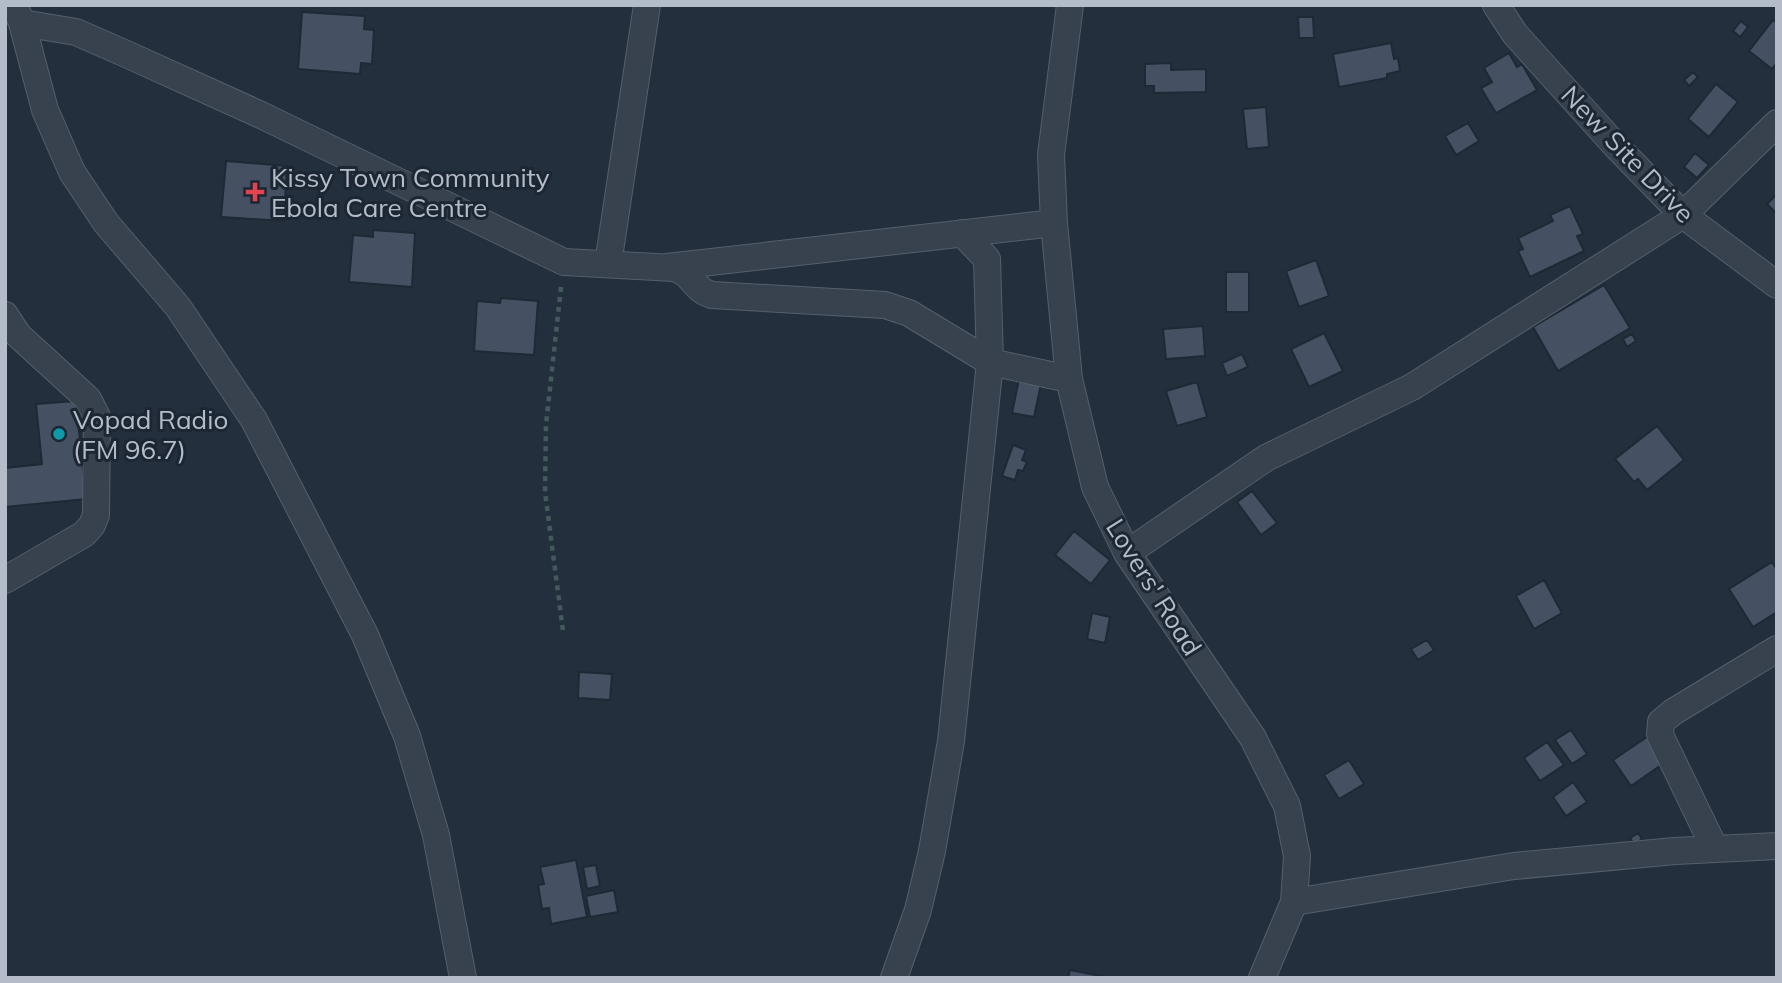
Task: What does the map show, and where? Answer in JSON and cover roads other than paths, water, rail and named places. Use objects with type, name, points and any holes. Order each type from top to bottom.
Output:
[{"type":"street","points":[[608,264],[647,5]]},
{"type":"street","name":"Lovers' Road","points":[[1070,5],[1051,155],[1054,223],[1069,379],[1095,487],[1127,553],[1253,738],[1287,806],[1297,856],[1294,902],[1262,978]]},
{"type":"street","name":"New Site Drive","points":[[1496,5],[1515,34],[1615,145],[1683,215],[1777,285]]},
{"type":"street","points":[[18,14],[76,32],[261,115],[564,262],[674,268],[686,273],[699,289],[712,295],[885,305],[909,313],[990,362],[1069,379]]},
{"type":"street","points":[[18,14],[45,110],[72,173],[106,223],[178,307],[254,421],[365,635],[407,736],[436,835],[463,978]]},
{"type":"street","points":[[1127,553],[1266,458],[1412,387],[1683,215],[1777,122]]},
{"type":"street","points":[[663,267],[1054,223]]},
{"type":"street","points":[[894,978],[918,910],[932,851],[951,741],[990,362],[988,259],[962,233]]},
{"type":"street","points":[[5,315],[18,335],[88,399],[97,417],[96,515],[92,525],[84,534],[5,580]]},
{"type":"street","points":[[1715,849],[1660,735],[1661,722],[1672,712],[1777,649]]},
{"type":"street","points":[[1294,902],[1514,866],[1675,851],[1777,846]]},
{"type":"place","name":"Kissy Town Community Ebola Care Centre","points":[[255,192]]},
{"type":"place","name":"Vopad Radio (FM 96.7)","points":[[59,434]]}]
